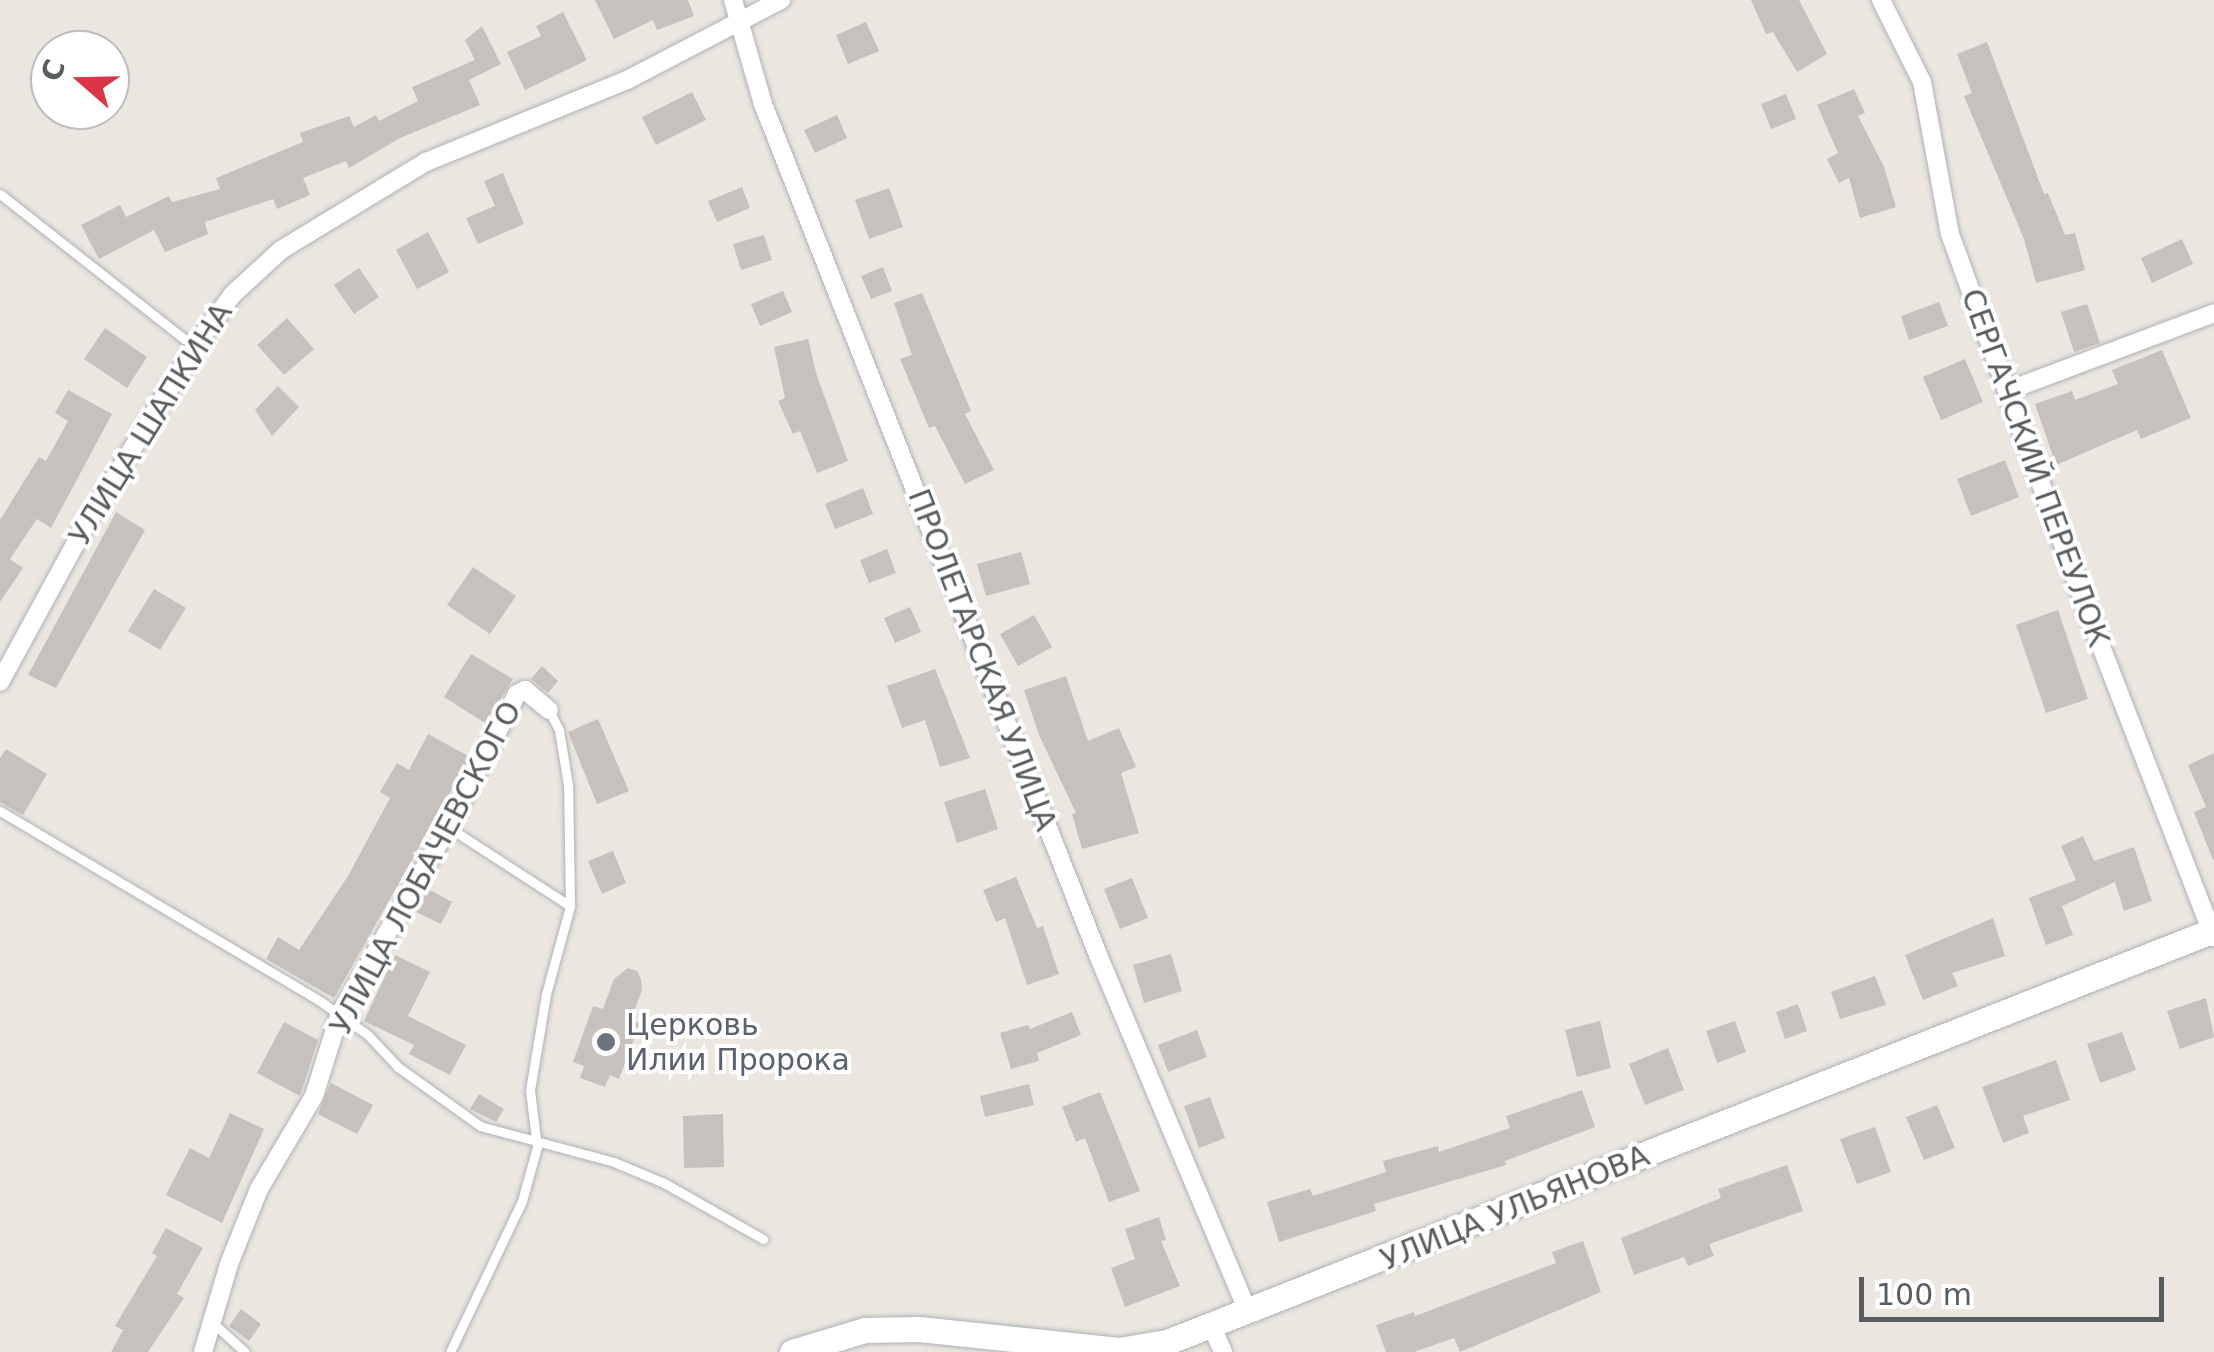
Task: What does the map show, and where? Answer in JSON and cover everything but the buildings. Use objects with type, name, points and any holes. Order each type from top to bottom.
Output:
[{"type":"main road","name":"УЛИЦА УЛЬЯНОВА","points":[[792,1352],[864,1330],[919,1329],[1120,1350],[1167,1342],[1249,1314],[2213,934]]},
{"type":"street","name":"ПРОЛЕТАРСКАЯ УЛИЦА","points":[[733,0],[742,19],[770,123],[1098,955],[1249,1314]]},
{"type":"street","name":"УЛИЦА ШАПКИНА","points":[[0,682],[85,526],[197,344],[233,294],[281,250],[426,162],[627,80],[781,0]]},
{"type":"street","name":"СЕРГАЧСКИЙ ПЕРЕУЛОК","points":[[1881,0],[1922,82],[1950,234],[2213,934]]},
{"type":"street","points":[[2006,391],[2214,313]]},
{"type":"street","name":"УЛИЦА ЛОБАЧЕВСКОГО","points":[[203,1352],[228,1264],[259,1189],[314,1096],[339,1016],[448,827],[517,694],[525,690],[548,710]]},
{"type":"street","points":[[1212,1327],[1223,1352]]},
{"type":"lane","points":[[0,194],[184,340],[197,344]]},
{"type":"lane","points":[[450,1352],[522,1201],[536,1139],[530,1090],[546,994],[570,906],[568,785],[559,730],[548,710]]},
{"type":"lane","points":[[0,811],[368,1035],[398,1067],[480,1126],[536,1139],[664,1183],[763,1239]]},
{"type":"lane","points":[[448,827],[570,906]]},
{"type":"lane","points":[[213,1323],[245,1352]]},
{"type":"place","name":"Церковь Илии Пророка","points":[[606,1042]]}]
